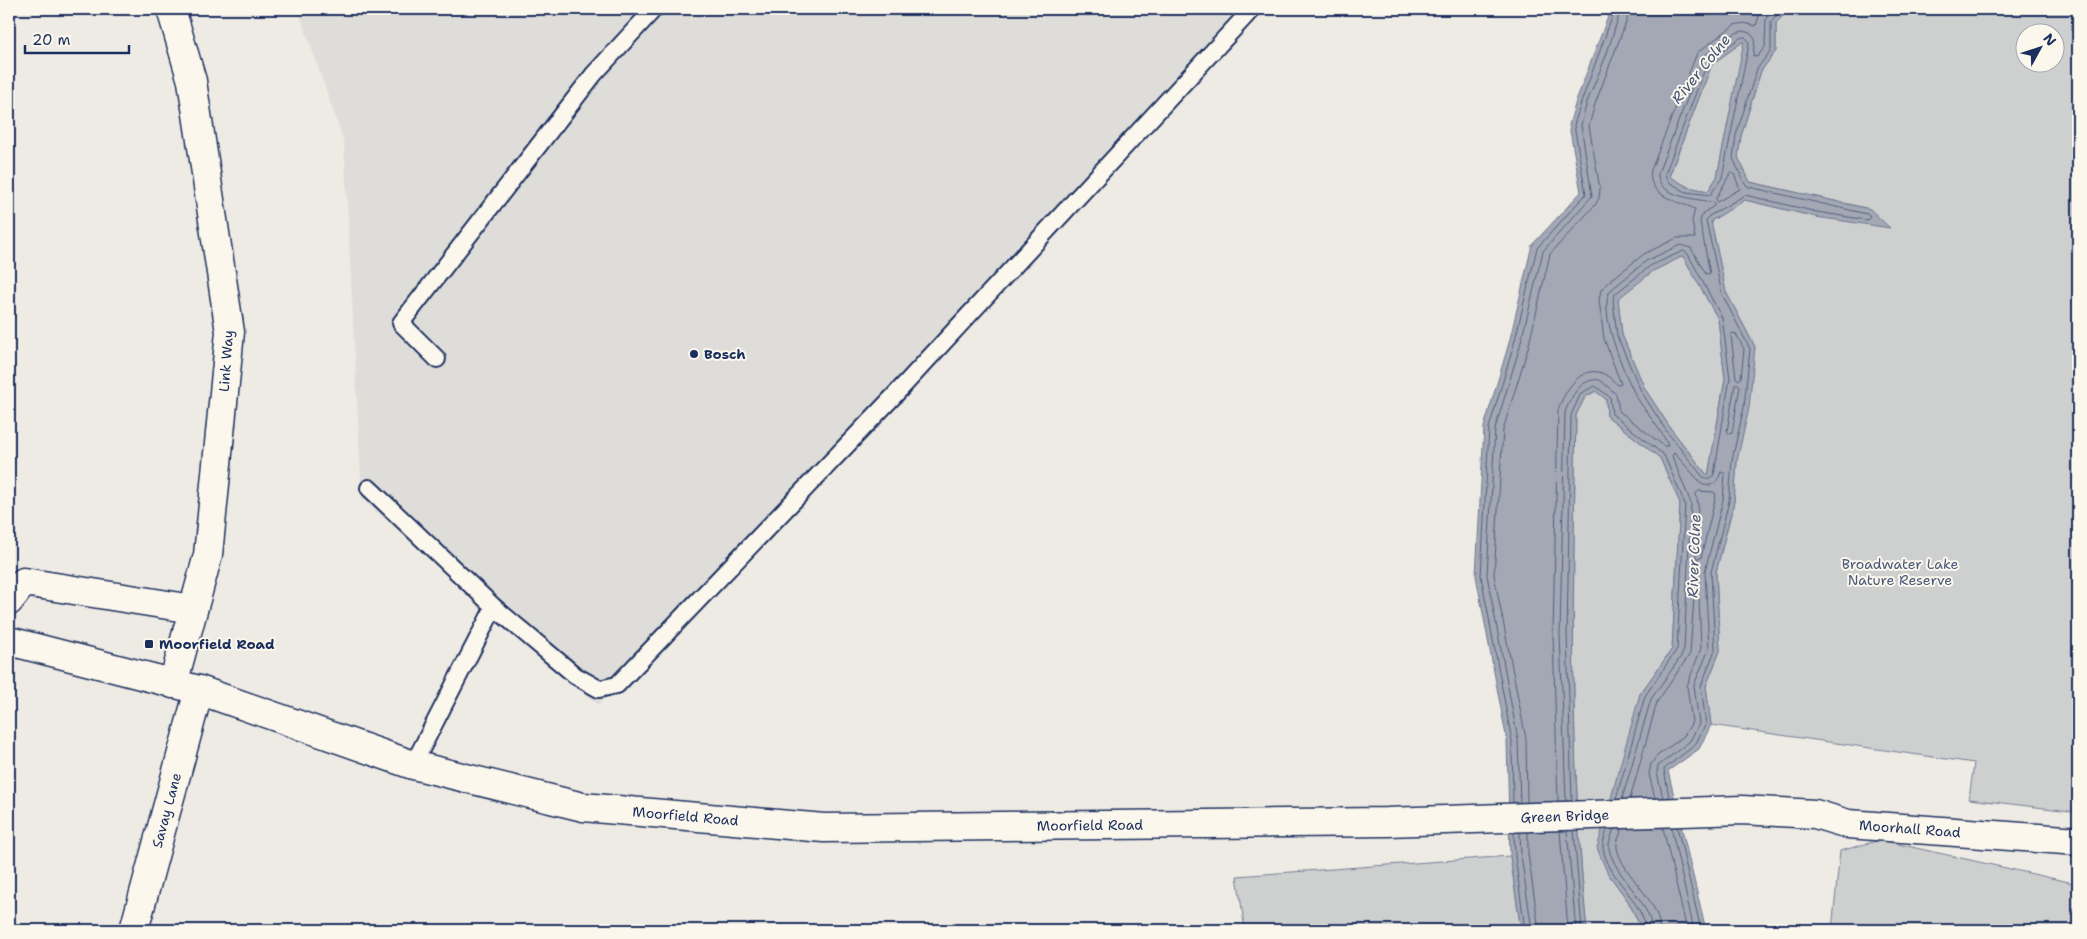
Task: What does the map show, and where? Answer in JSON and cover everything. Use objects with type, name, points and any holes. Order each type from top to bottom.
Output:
[{"type":"street","name":"Link Way","points":[[171,9],[192,81],[230,332],[208,555],[173,684]]},
{"type":"street","points":[[9,601],[24,582],[194,609]]},
{"type":"street","name":"Moorfield Road","points":[[9,641],[200,690],[413,765],[583,807],[824,828],[1387,822]]},
{"type":"street","name":"Savay Lane","points":[[134,930],[200,690]]},
{"type":"street","name":"Green Bridge","points":[[1387,822],[1742,810]]},
{"type":"street","name":"Moorhall Road","points":[[1742,810],[1815,814],[1848,824],[2078,841]]},
{"type":"lane","points":[[437,359],[401,322],[594,74],[654,9]]},
{"type":"lane","points":[[370,488],[494,607],[576,676],[599,690],[617,685],[892,398],[1252,9]]},
{"type":"lane","points":[[413,765],[494,607]]},
{"type":"shaded area","name":"Bosch","points":[[298,9],[1255,9],[598,705],[362,499],[344,142]]},
{"type":"green space","name":"Broadwater Lake Nature Reserve","points":[[1790,9],[2078,9],[2078,812],[1969,799],[1974,763],[1711,725],[1706,686],[1720,651],[1716,572],[1734,502],[1737,461],[1755,347],[1726,292],[1711,221],[1745,200],[1816,217],[1870,209],[1750,182],[1738,157],[1741,136],[1761,71],[1776,51],[1776,23]]},
{"type":"green space","points":[[1745,40],[1717,177],[1708,191],[1688,187],[1669,177],[1712,64]]},
{"type":"green space","points":[[1683,256],[1718,319],[1725,379],[1708,476],[1671,429],[1645,389],[1622,335],[1618,298],[1653,271]]},
{"type":"green space","points":[[1596,391],[1606,399],[1607,416],[1660,458],[1680,503],[1672,649],[1640,694],[1607,872],[1628,901],[1642,930],[1587,930],[1581,866],[1577,802],[1574,673],[1576,415],[1585,397]]},
{"type":"green space","points":[[1880,840],[2078,884],[2078,930],[1832,930],[1840,851]]},
{"type":"green space","points":[[1510,856],[1521,930],[1245,930],[1237,876]]},
{"type":"water","name":"River Colne","points":[[1611,9],[1790,9],[1776,23],[1776,51],[1761,71],[1741,136],[1738,157],[1750,182],[1870,209],[1890,228],[1816,217],[1745,200],[1711,221],[1726,292],[1755,347],[1749,408],[1737,461],[1734,502],[1716,572],[1720,651],[1706,686],[1711,725],[1699,749],[1668,771],[1706,930],[1642,930],[1628,901],[1607,872],[1597,848],[1640,694],[1672,649],[1680,503],[1660,458],[1607,416],[1606,399],[1595,391],[1585,397],[1576,415],[1573,608],[1577,802],[1587,930],[1521,930],[1510,856],[1507,741],[1476,576],[1484,427],[1509,343],[1532,245],[1581,192],[1569,125],[1577,98]],"holes":[[[1744,41],[1717,177],[1708,191],[1688,187],[1669,176],[1712,64]],[[1683,256],[1718,319],[1725,379],[1708,476],[1671,429],[1645,389],[1622,335],[1618,299],[1653,271]]]},
{"type":"place","name":"Bosch","points":[[694,354]]},
{"type":"place","name":"Moorfield Road","points":[[149,644]]}]
